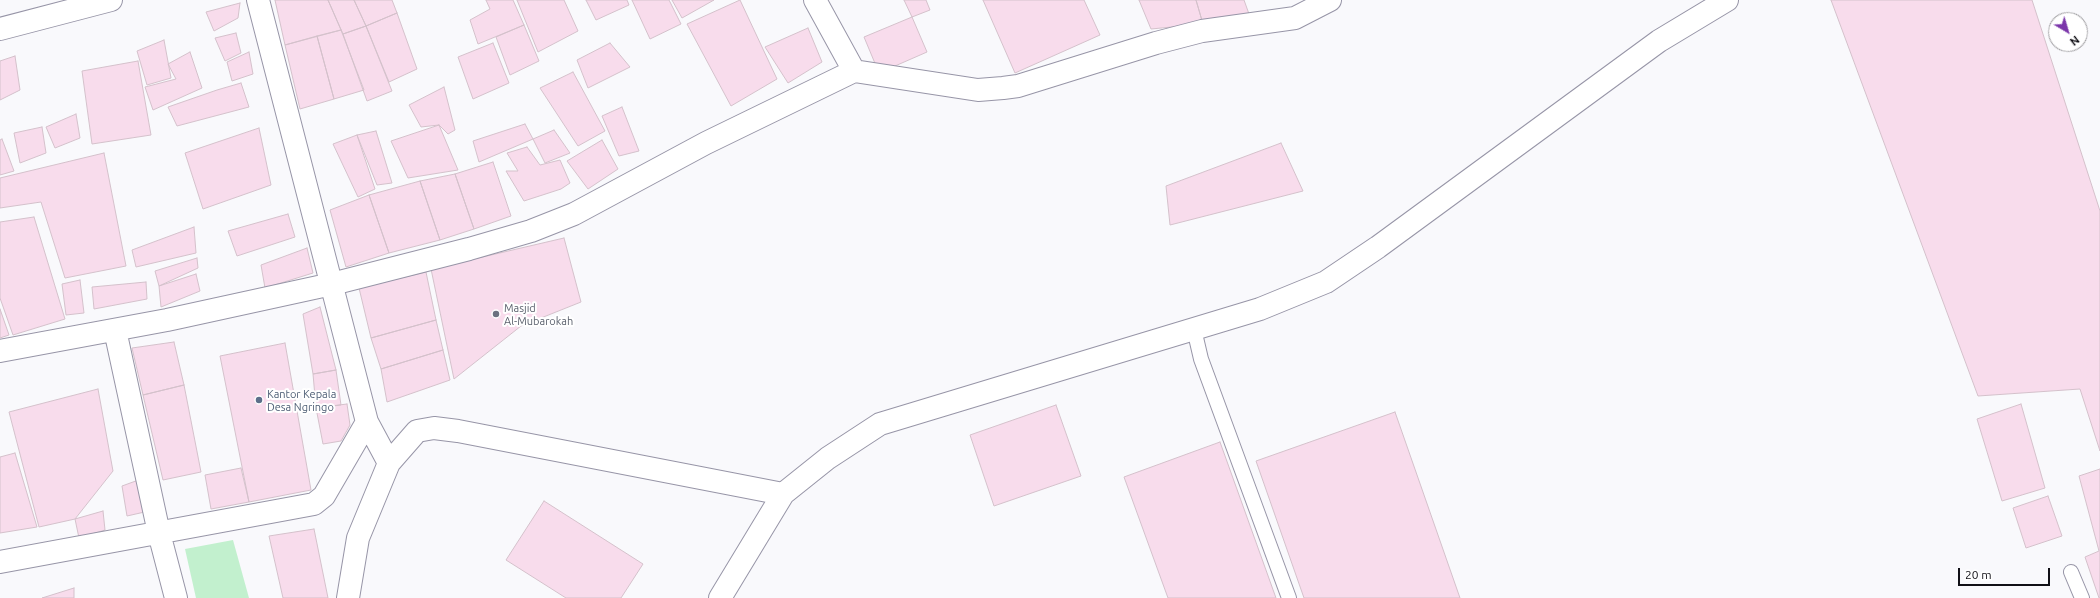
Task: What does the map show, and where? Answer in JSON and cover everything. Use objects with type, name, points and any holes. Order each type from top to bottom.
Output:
[{"type":"street","points":[[0,30],[111,0]]},
{"type":"street","points":[[258,0],[367,422],[389,463]]},
{"type":"street","points":[[815,0],[854,71]]},
{"type":"street","points":[[0,351],[115,330],[332,284],[469,249],[531,231],[574,214],[706,142],[854,71],[978,90],[1018,86],[1164,41],[1202,31],[1294,18],[1330,0]]},
{"type":"street","points":[[720,598],[783,494],[828,458],[880,424],[1260,309],[1326,282],[1378,247],[1659,41],[1728,0]]},
{"type":"street","points":[[115,330],[159,533],[176,598]]},
{"type":"street","points":[[0,562],[314,504],[324,496],[367,422]]},
{"type":"street","points":[[348,598],[358,538],[389,463],[417,430],[434,428],[458,431],[783,494]]},
{"type":"lane","points":[[1194,328],[1201,359],[1289,598]]},
{"type":"lane","points":[[2070,572],[2082,598]]},
{"type":"green space","points":[[233,540],[249,598],[196,598],[185,549]]},
{"type":"building","points":[[275,0],[328,0],[341,30],[285,45]]},
{"type":"building","points":[[328,0],[354,0],[366,26],[343,34]]},
{"type":"building","points":[[354,0],[392,0],[397,13],[366,26]]},
{"type":"building","points":[[486,0],[513,0],[524,25],[478,44],[470,20],[490,9]]},
{"type":"building","points":[[517,0],[564,0],[578,31],[538,52]]},
{"type":"building","points":[[586,0],[627,0],[629,5],[596,20]]},
{"type":"building","points":[[632,0],[669,0],[681,24],[650,39]]},
{"type":"building","points":[[672,0],[714,0],[682,18]]},
{"type":"building","points":[[740,0],[777,79],[731,106],[687,24]]},
{"type":"building","points":[[904,0],[926,0],[930,10],[912,17]]},
{"type":"building","points":[[983,0],[1084,0],[1100,35],[1015,73]]},
{"type":"building","points":[[1139,0],[1196,0],[1203,24],[1151,29]]},
{"type":"building","points":[[1196,0],[1244,0],[1249,14],[1203,24]]},
{"type":"building","points":[[1831,0],[2032,0],[2100,211],[2100,451],[2080,389],[1978,396]]},
{"type":"building","points":[[240,3],[238,18],[214,31],[206,12]]},
{"type":"building","points":[[397,13],[417,69],[389,82],[366,26]]},
{"type":"building","points":[[912,17],[927,52],[879,73],[864,37]]},
{"type":"building","points":[[524,25],[539,61],[510,75],[496,37]]},
{"type":"building","points":[[366,26],[392,91],[367,101],[343,34]]},
{"type":"building","points":[[808,28],[822,62],[788,83],[765,47]]},
{"type":"building","points":[[341,30],[364,90],[334,99],[317,36]]},
{"type":"building","points":[[236,33],[241,53],[225,61],[215,38]]},
{"type":"building","points":[[317,36],[334,99],[300,109],[285,45]]},
{"type":"building","points":[[164,40],[171,78],[147,85],[137,51]]},
{"type":"building","points":[[493,43],[509,83],[473,99],[458,57]]},
{"type":"building","points":[[610,43],[630,67],[588,88],[577,60]]},
{"type":"building","points":[[190,52],[202,88],[153,110],[145,87],[176,79],[168,64]]},
{"type":"building","points":[[249,52],[253,74],[232,81],[227,62]]},
{"type":"building","points":[[15,56],[20,90],[0,100],[0,61]]},
{"type":"building","points":[[138,61],[151,135],[92,144],[82,71]]},
{"type":"building","points":[[573,72],[605,131],[578,146],[540,88]]},
{"type":"building","points":[[241,83],[249,107],[177,126],[168,107]]},
{"type":"building","points":[[444,87],[455,130],[448,134],[439,125],[421,127],[409,105]]},
{"type":"building","points":[[622,107],[639,151],[619,156],[602,116]]},
{"type":"building","points":[[76,114],[80,138],[55,148],[46,127]]},
{"type":"building","points":[[525,124],[533,139],[479,162],[473,141]]},
{"type":"building","points":[[439,125],[458,170],[408,178],[391,141]]},
{"type":"building","points":[[42,127],[46,153],[20,163],[14,133]]},
{"type":"building","points":[[259,128],[271,185],[203,209],[185,153]]},
{"type":"building","points":[[554,130],[570,153],[545,163],[533,139]]},
{"type":"building","points":[[376,131],[392,183],[377,185],[357,135]]},
{"type":"building","points":[[357,135],[375,189],[358,197],[333,144]]},
{"type":"building","points":[[2,139],[14,171],[0,175],[0,140]]},
{"type":"building","points":[[602,140],[618,169],[588,189],[567,161]]},
{"type":"building","points":[[1281,143],[1303,191],[1170,225],[1166,186]]},
{"type":"building","points":[[527,147],[540,165],[560,160],[570,183],[561,189],[524,201],[506,171],[518,171],[507,153]]},
{"type":"building","points":[[104,153],[126,266],[65,278],[41,202],[0,208],[0,178]]},
{"type":"building","points":[[493,162],[511,216],[474,229],[455,174]]},
{"type":"building","points":[[455,174],[474,229],[440,240],[420,181]]},
{"type":"building","points":[[420,181],[440,240],[389,253],[369,195]]},
{"type":"building","points":[[369,195],[389,253],[346,267],[330,210]]},
{"type":"building","points":[[288,214],[295,237],[237,256],[228,231]]},
{"type":"building","points":[[34,217],[65,319],[13,335],[0,298],[0,222]]},
{"type":"building","points":[[194,227],[196,253],[136,267],[132,250]]},
{"type":"building","name":"Masjid Al-Mubarokah","points":[[564,238],[581,302],[521,326],[454,379],[431,269]]},
{"type":"building","points":[[307,248],[313,273],[265,288],[261,265]]},
{"type":"building","points":[[197,258],[198,268],[159,286],[155,271]]},
{"type":"building","points":[[426,272],[436,320],[371,338],[359,288]]},
{"type":"building","points":[[196,274],[200,291],[161,307],[159,286]]},
{"type":"building","points":[[80,280],[84,313],[66,315],[62,284]]},
{"type":"building","points":[[146,282],[147,299],[94,309],[92,287]]},
{"type":"building","points":[[320,307],[336,370],[313,374],[303,314]]},
{"type":"building","points":[[0,309],[9,335],[0,338]]},
{"type":"building","points":[[436,320],[443,350],[381,369],[371,338]]},
{"type":"building","points":[[174,342],[184,385],[143,395],[132,348]]},
{"type":"building","points":[[285,343],[311,490],[249,502],[220,356]]},
{"type":"building","points":[[443,350],[450,380],[387,402],[381,369]]},
{"type":"building","points":[[336,370],[341,405],[316,408],[313,374]]},
{"type":"building","points":[[184,385],[201,472],[163,480],[143,395]]},
{"type":"building","points":[[98,389],[113,471],[75,519],[39,527],[9,412]]},
{"type":"building","points":[[347,404],[350,425],[341,441],[323,444],[316,408]]},
{"type":"building","points":[[2021,404],[2045,488],[2002,501],[1977,419]]},
{"type":"building","points":[[1056,405],[1081,476],[994,506],[970,435]]},
{"type":"building","points":[[1395,412],[1460,598],[1304,598],[1256,461]]},
{"type":"building","points":[[1220,442],[1276,598],[1168,598],[1124,477]]},
{"type":"building","points":[[15,453],[37,527],[0,533],[0,457]]},
{"type":"building","points":[[241,468],[249,502],[211,509],[205,475]]},
{"type":"building","points":[[2100,469],[2099,598],[2085,557],[2099,551],[2079,476]]},
{"type":"building","points":[[144,478],[149,511],[127,516],[122,486]]},
{"type":"building","points":[[2048,496],[2062,536],[2026,548],[2013,508]]},
{"type":"building","points":[[544,501],[643,564],[621,598],[566,598],[506,560]]},
{"type":"building","points":[[103,511],[105,530],[79,538],[75,519]]},
{"type":"building","points":[[314,529],[328,598],[283,598],[269,536]]},
{"type":"building","points":[[74,588],[74,598],[42,598]]},
{"type":"place","name":"Masjid Al-Mubarokah","points":[[496,314]]},
{"type":"place","name":"Kantor Kepala Desa Ngringo","points":[[259,400]]}]
